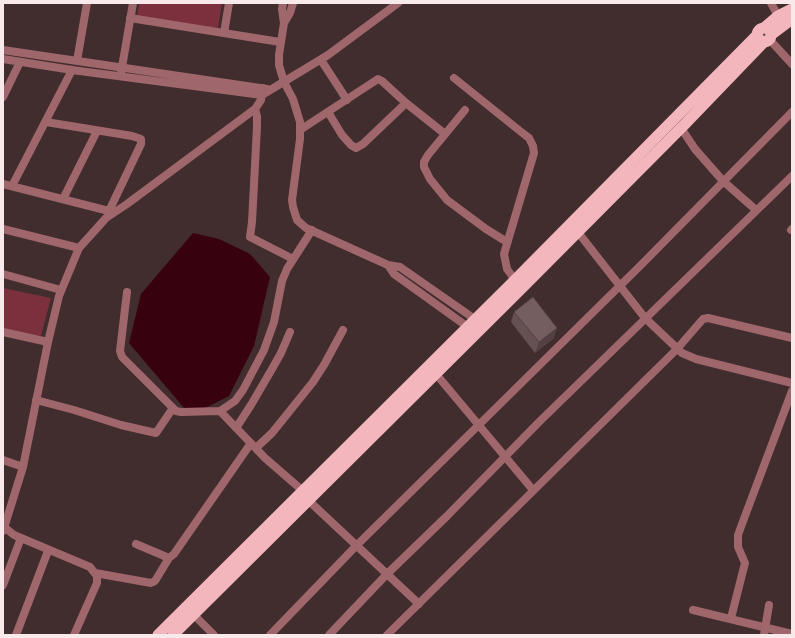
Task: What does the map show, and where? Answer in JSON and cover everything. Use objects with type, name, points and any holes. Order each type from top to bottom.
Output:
[{"type":"highway","points":[[158,635],[189,611],[476,326],[577,231],[681,128],[765,36],[778,16],[792,9]]},
{"type":"highway","points":[[306,496],[436,374],[515,280],[765,36],[792,19]]},
{"type":"highway","points":[[173,635],[189,611]]},
{"type":"street","points":[[77,61],[87,3]]},
{"type":"street","points":[[121,72],[133,3]]},
{"type":"street","points":[[224,33],[229,3]]},
{"type":"street","points":[[283,3],[282,8],[284,23]]},
{"type":"street","points":[[292,3],[290,12],[284,23],[280,42],[279,65],[284,82],[296,106],[298,114],[300,130],[292,200],[295,214],[300,224],[388,265],[400,267],[476,326]]},
{"type":"street","points":[[3,59],[72,70],[121,72],[265,91],[284,82],[321,60],[398,3]]},
{"type":"street","points":[[771,3],[778,16]]},
{"type":"street","points":[[130,18],[280,42]]},
{"type":"street","points":[[765,36],[792,64]]},
{"type":"street","points":[[3,50],[77,61],[121,72]]},
{"type":"street","points":[[321,60],[347,100]]},
{"type":"street","points":[[3,97],[20,62]]},
{"type":"street","points":[[12,186],[72,70]]},
{"type":"street","points":[[454,78],[520,130],[529,138],[534,146],[534,153],[504,254],[507,269],[515,280]]},
{"type":"street","points":[[300,130],[378,79],[445,134]]},
{"type":"street","points":[[74,635],[97,583],[98,580],[95,573],[90,568],[17,537],[4,528],[23,467],[48,342],[61,290],[79,248],[110,213],[127,204],[254,109],[259,104],[265,91]]},
{"type":"street","points":[[328,112],[342,135],[351,145],[356,148],[368,139],[406,103]]},
{"type":"street","points":[[254,109],[256,116],[256,127],[250,237],[292,260]]},
{"type":"street","points":[[465,110],[424,162],[426,173],[447,200],[481,226],[507,242]]},
{"type":"street","points":[[270,635],[357,545],[792,112]]},
{"type":"street","points":[[46,122],[137,136],[142,140],[110,213]]},
{"type":"street","points":[[681,128],[695,149],[723,181],[756,210]]},
{"type":"street","points":[[63,199],[98,131]]},
{"type":"street","points":[[328,635],[539,422],[792,176]]},
{"type":"street","points":[[3,184],[63,199],[110,213]]},
{"type":"street","points":[[3,229],[79,248]]},
{"type":"street","points":[[127,292],[121,354],[173,408],[181,412],[220,411],[234,401],[243,390],[264,350],[274,322],[282,281],[292,260],[312,230]]},
{"type":"street","points":[[577,231],[645,318],[677,349],[696,359],[792,382]]},
{"type":"street","points":[[3,274],[61,290]]},
{"type":"street","points":[[387,635],[677,349],[705,318],[792,338]]},
{"type":"street","points":[[95,573],[151,583],[155,581],[169,558],[174,554],[254,446],[272,433],[313,382],[343,330]]},
{"type":"street","points":[[3,332],[48,342]]},
{"type":"street","points":[[236,428],[272,369],[290,332]]},
{"type":"street","points":[[436,374],[533,490]]},
{"type":"street","points":[[730,618],[745,563],[738,547],[738,535],[792,391]]},
{"type":"street","points":[[36,400],[121,425],[156,433],[173,408]]},
{"type":"street","points":[[220,411],[254,446],[419,604]]},
{"type":"street","points":[[3,460],[23,467]]},
{"type":"street","points":[[3,537],[17,537]]},
{"type":"street","points":[[3,585],[17,537]]},
{"type":"street","points":[[136,544],[169,558]]},
{"type":"street","points":[[16,635],[48,551]]},
{"type":"street","points":[[765,631],[769,605]]},
{"type":"street","points":[[693,610],[730,618],[765,631],[792,634]]},
{"type":"street","points":[[189,611],[214,635]]},
{"type":"shaded area","points":[[139,3],[222,3],[218,28],[137,18]]},
{"type":"shaded area","points":[[193,233],[219,239],[250,254],[270,277],[254,346],[229,396],[201,410],[185,409],[129,343],[141,294]]},
{"type":"shaded area","points":[[3,288],[51,298],[40,339],[3,330]]},
{"type":"building","points":[[533,297],[557,328],[539,342],[514,312]]}]
